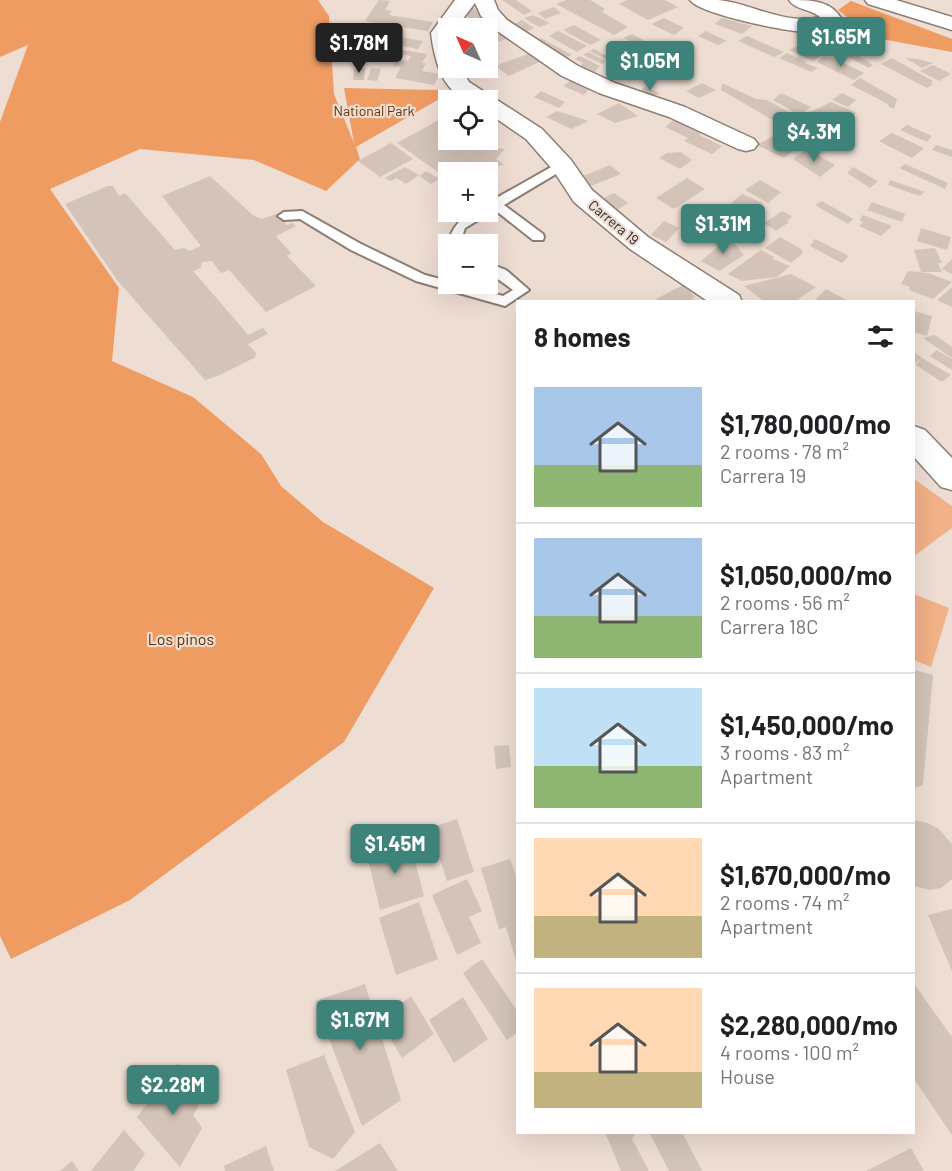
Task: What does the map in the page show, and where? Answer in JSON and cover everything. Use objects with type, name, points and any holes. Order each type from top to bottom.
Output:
[{"type":"street","name":"Carrera 19","points":[[453,18],[466,0]]},
{"type":"street","points":[[484,0],[488,12],[500,24],[570,71],[607,88],[677,112],[746,144]]},
{"type":"street","points":[[700,0],[755,17],[810,26],[826,24],[831,20],[822,8],[798,0]]},
{"type":"street","points":[[875,0],[952,24]]},
{"type":"street","name":"Carrera 19","points":[[456,78],[461,86],[467,90]]},
{"type":"street","name":"Carrera 19","points":[[498,110],[534,134],[562,165],[583,196],[639,243],[726,300]]},
{"type":"street","points":[[915,439],[952,478]]},
{"type":"lane","points":[[498,202],[562,165]]},
{"type":"lane","points":[[498,211],[538,237]]},
{"type":"lane","points":[[284,216],[302,215],[356,247],[422,278],[438,282]]},
{"type":"lane","points":[[457,234],[460,226],[467,222]]},
{"type":"lane","points":[[480,294],[505,301],[522,290],[498,272]]},
{"type":"shaded area","points":[[915,480],[952,506],[952,528],[915,555]]},
{"type":"shaded area","points":[[915,594],[949,608],[931,667],[915,660]]},
{"type":"green space","name":"Los pinos","points":[[0,0],[318,0],[329,16],[334,94],[354,143],[344,88],[440,90],[438,90],[438,100],[356,147],[360,159],[326,191],[254,160],[140,149],[50,189],[119,288],[112,361],[193,397],[261,454],[281,486],[323,522],[434,588],[344,742],[130,900],[11,959],[0,936],[0,122],[28,45],[0,57]]},
{"type":"green space","points":[[851,1],[952,39],[952,52],[876,38],[838,10]]},
{"type":"building","points":[[379,0],[390,1],[385,10],[392,11],[389,15],[433,22],[428,31],[365,21]]},
{"type":"building","points":[[502,0],[516,0],[532,11],[524,15]]},
{"type":"building","points":[[566,0],[590,0],[605,9],[602,12],[628,27],[614,35],[556,4]]},
{"type":"building","points":[[627,0],[665,0],[678,7],[648,20],[619,4]]},
{"type":"building","points":[[554,7],[561,13],[545,19],[538,13]]},
{"type":"building","points":[[474,8],[482,18],[469,18],[463,11]]},
{"type":"building","points":[[533,15],[550,23],[539,27],[524,18]]},
{"type":"building","points":[[664,18],[684,28],[674,35],[651,24]]},
{"type":"building","points":[[722,18],[752,26],[742,34],[715,24]]},
{"type":"building","points":[[522,20],[534,28],[522,34],[510,26]]},
{"type":"building","points":[[853,24],[878,40],[863,45],[836,29]]},
{"type":"building","points":[[574,25],[601,40],[590,45],[563,30]]},
{"type":"building","points":[[502,28],[512,36],[498,42],[498,30]]},
{"type":"building","points":[[558,31],[587,46],[577,52],[549,36]]},
{"type":"building","points":[[706,31],[727,41],[718,45],[698,36]]},
{"type":"building","points":[[362,33],[385,36],[380,46],[357,42]]},
{"type":"building","points":[[632,34],[652,45],[646,49],[623,38]]},
{"type":"building","points":[[391,35],[423,41],[418,49],[386,43]]},
{"type":"building","points":[[747,36],[784,52],[774,57],[738,41]]},
{"type":"building","points":[[541,38],[572,55],[559,60],[530,43]]},
{"type":"building","points":[[677,45],[691,52],[682,58],[669,51]]},
{"type":"building","points":[[795,47],[820,56],[814,61],[789,50]]},
{"type":"building","points":[[594,49],[611,58],[607,60],[589,51]]},
{"type":"building","points":[[403,50],[427,54],[422,63],[426,63],[422,71],[438,74],[434,85],[395,78],[401,67],[393,66],[397,59],[408,61],[411,56],[401,54]]},
{"type":"building","points":[[851,51],[873,65],[869,68],[844,55]]},
{"type":"building","points":[[534,52],[544,60],[509,76],[498,68],[498,65]]},
{"type":"building","points":[[588,52],[606,61],[602,64],[583,55]]},
{"type":"building","points":[[787,53],[818,68],[811,72],[779,58]]},
{"type":"building","points":[[580,56],[600,66],[593,74],[578,68],[583,63],[575,59]]},
{"type":"building","points":[[630,57],[647,65],[632,71],[621,63]]},
{"type":"building","points":[[823,57],[836,59],[864,73],[854,80],[817,62]]},
{"type":"building","points":[[892,58],[933,81],[931,83],[933,84],[927,88],[881,64]]},
{"type":"building","points":[[905,58],[918,59],[933,63],[922,68]]},
{"type":"building","points":[[933,65],[951,74],[939,81],[920,71]]},
{"type":"building","points":[[365,68],[364,80],[353,80],[354,69]]},
{"type":"building","points":[[371,68],[381,69],[377,81],[367,80]]},
{"type":"building","points":[[576,77],[594,84],[584,95],[563,86]]},
{"type":"building","points":[[860,78],[897,99],[894,109],[851,85]]},
{"type":"building","points":[[702,83],[716,90],[699,98],[686,91]]},
{"type":"building","points":[[722,83],[756,99],[767,100],[792,114],[778,123],[721,90]]},
{"type":"building","points":[[645,87],[660,93],[655,96],[641,90]]},
{"type":"building","points":[[541,91],[565,102],[559,108],[534,97]]},
{"type":"building","points":[[781,93],[811,107],[799,115],[773,100]]},
{"type":"building","points":[[842,93],[856,100],[848,107],[832,100]]},
{"type":"building","points":[[831,102],[857,113],[832,126],[810,112]]},
{"type":"building","points":[[619,103],[638,116],[615,123],[597,114]]},
{"type":"building","points":[[557,111],[589,121],[571,129],[546,117]]},
{"type":"building","points":[[678,116],[706,129],[699,135],[722,146],[712,154],[684,141],[688,138],[665,127]]},
{"type":"building","points":[[438,120],[438,150],[505,149],[496,159],[504,164],[498,167],[498,162],[438,162],[438,172],[397,143]]},
{"type":"building","points":[[907,125],[932,136],[927,142],[900,130]]},
{"type":"building","points":[[892,133],[924,148],[912,158],[879,141]]},
{"type":"building","points":[[775,135],[795,149],[784,158],[757,145]]},
{"type":"building","points":[[391,143],[413,159],[380,177],[358,161]]},
{"type":"building","points":[[936,145],[952,150],[952,157],[932,150]]},
{"type":"building","points":[[807,149],[835,165],[820,177],[793,159]]},
{"type":"building","points":[[681,152],[692,160],[680,169],[659,158],[667,153]]},
{"type":"building","points":[[905,164],[948,183],[945,189],[899,168]]},
{"type":"building","points":[[610,165],[621,174],[586,188],[576,179]]},
{"type":"building","points":[[405,167],[419,175],[406,184],[397,178],[390,181],[385,178]]},
{"type":"building","points":[[853,167],[878,181],[870,188],[847,173]]},
{"type":"building","points":[[426,171],[438,180],[431,184],[419,176]]},
{"type":"building","points":[[210,176],[254,216],[262,219],[276,214],[287,225],[292,223],[296,226],[276,236],[291,253],[287,256],[316,286],[266,312],[229,270],[221,273],[212,261],[202,262],[201,268],[193,271],[248,335],[263,328],[268,334],[248,344],[257,354],[254,356],[256,357],[205,380],[117,280],[65,204],[113,186],[119,196],[125,193],[175,250],[184,248],[190,251],[201,246],[162,196]]},
{"type":"building","points":[[687,178],[705,189],[674,209],[656,198]]},
{"type":"building","points":[[760,180],[781,192],[768,203],[745,190]]},
{"type":"building","points":[[890,180],[925,192],[920,196],[888,185]]},
{"type":"building","points":[[614,193],[628,203],[615,211],[600,200]]},
{"type":"building","points":[[742,194],[763,203],[754,214],[731,203]]},
{"type":"building","points":[[822,201],[853,219],[848,224],[815,205]]},
{"type":"building","points":[[872,202],[905,214],[902,222],[867,210]]},
{"type":"building","points":[[782,211],[792,216],[787,221],[789,222],[776,231],[764,223]]},
{"type":"building","points":[[863,215],[892,226],[881,236],[859,226],[863,222],[859,220]]},
{"type":"building","points":[[664,221],[679,228],[666,242],[651,235]]},
{"type":"building","points":[[921,228],[951,237],[947,250],[917,241]]},
{"type":"building","points":[[729,237],[744,255],[719,271],[701,261]]},
{"type":"building","points":[[780,237],[801,249],[803,253],[791,263],[765,248]]},
{"type":"building","points":[[815,239],[849,256],[842,263],[810,246]]},
{"type":"building","points":[[935,248],[942,263],[938,263],[942,272],[921,272],[914,250]]},
{"type":"building","points":[[761,250],[774,257],[773,259],[790,266],[777,277],[742,281],[728,274]]},
{"type":"building","points":[[952,259],[952,274],[942,269]]},
{"type":"building","points":[[908,271],[928,273],[952,282],[933,299],[909,290],[910,287],[901,284]]},
{"type":"building","points":[[791,274],[816,287],[797,300],[762,300],[744,286]]},
{"type":"building","points":[[683,285],[695,297],[691,300],[656,299]]},
{"type":"building","points":[[952,287],[952,307],[937,300]]},
{"type":"building","points":[[826,289],[846,300],[818,300],[816,299]]},
{"type":"building","points":[[915,311],[932,316],[927,336],[915,332]]},
{"type":"building","points":[[935,335],[952,347],[952,358],[923,338]]},
{"type":"building","points":[[936,350],[952,359],[952,370],[930,356]]},
{"type":"building","points":[[915,353],[922,358],[915,363]]},
{"type":"building","points":[[922,358],[951,375],[942,382],[916,365]]},
{"type":"building","points":[[915,670],[933,675],[923,785],[915,788]]},
{"type":"building","points":[[509,745],[511,767],[496,769],[494,746]]},
{"type":"building","points":[[457,819],[474,872],[447,881],[430,828]]},
{"type":"building","points":[[915,820],[928,823],[939,829],[952,844],[952,879],[941,888],[930,890],[915,886]]},
{"type":"building","points":[[410,841],[424,896],[380,910],[367,854]]},
{"type":"building","points":[[510,859],[516,876],[516,961],[506,927],[499,929],[481,868]]},
{"type":"building","points":[[467,879],[482,911],[469,917],[481,943],[457,955],[432,895]]},
{"type":"building","points":[[419,902],[438,959],[396,975],[379,918]]},
{"type":"building","points":[[952,909],[952,971],[928,915]]},
{"type":"building","points":[[482,959],[516,1009],[516,1033],[507,1040],[463,973]]},
{"type":"building","points":[[365,984],[401,1100],[362,1126],[315,1001]]},
{"type":"building","points":[[915,985],[952,1037],[952,1135],[915,1080]]},
{"type":"building","points":[[411,996],[434,1034],[402,1058],[379,1020]]},
{"type":"building","points":[[463,997],[488,1039],[454,1063],[429,1020]]},
{"type":"building","points":[[324,1055],[355,1132],[333,1159],[309,1147],[286,1070]]},
{"type":"building","points":[[178,1063],[190,1080],[181,1089],[199,1106],[193,1115],[202,1128],[180,1167],[137,1117]]},
{"type":"building","points":[[124,1130],[145,1154],[133,1171],[91,1171]]},
{"type":"building","points":[[606,1134],[634,1134],[632,1139],[649,1171],[621,1171]]},
{"type":"building","points":[[650,1134],[683,1134],[702,1171],[669,1171]]},
{"type":"building","points":[[380,1143],[398,1171],[335,1171]]},
{"type":"building","points":[[266,1146],[274,1171],[225,1171],[224,1166]]},
{"type":"building","points":[[911,1148],[924,1171],[866,1171]]},
{"type":"building","points":[[72,1161],[79,1171],[60,1171]]},
{"type":"park label","name":"National Park","points":[[374,110]]}]
